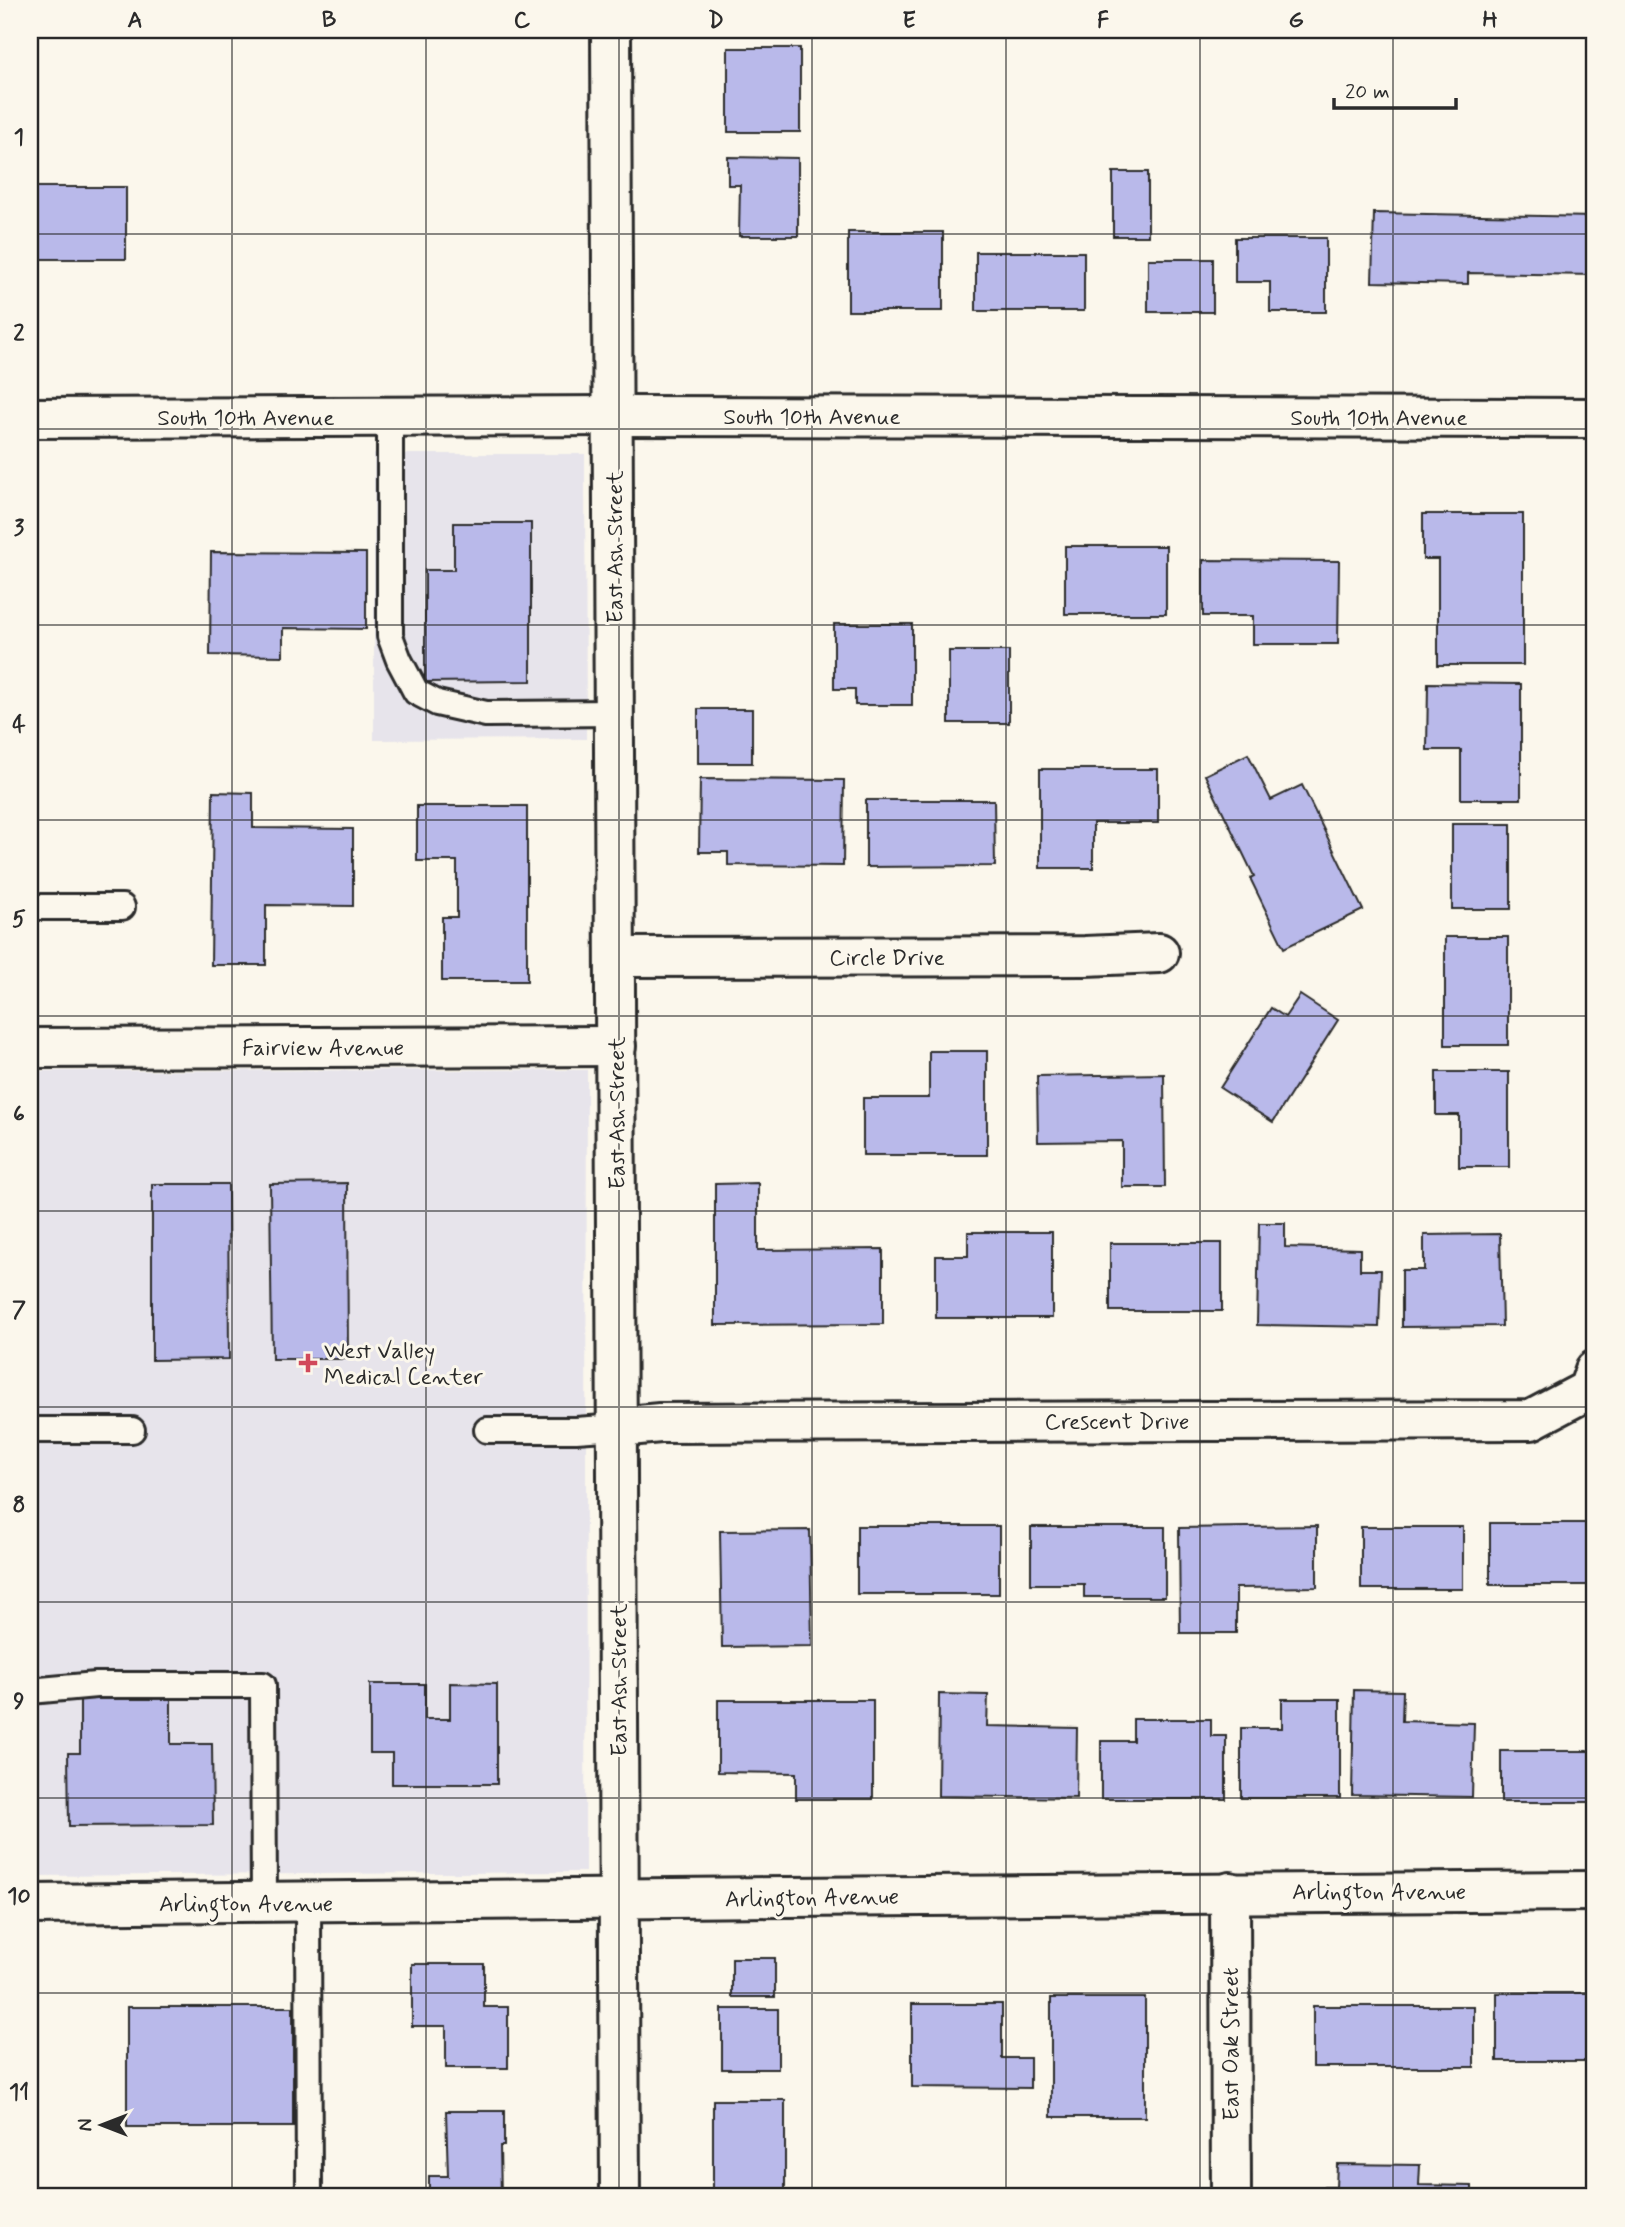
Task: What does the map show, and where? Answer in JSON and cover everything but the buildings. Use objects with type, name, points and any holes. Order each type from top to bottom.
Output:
[{"type":"street","name":"East Ash Street","points":[[611,30],[620,2197]]},
{"type":"street","name":"South 10th Avenue","points":[[30,418],[1595,418]]},
{"type":"street","name":"Circle Drive","points":[[616,957],[1085,956],[1159,953]]},
{"type":"street","name":"Fairview Avenue","points":[[30,1048],[616,1046]]},
{"type":"street","name":"Crescent Drive","points":[[618,1427],[674,1423],[1531,1420],[1588,1390],[1595,1370]]},
{"type":"street","name":"Arlington Avenue","points":[[30,1904],[1595,1891]]},
{"type":"street","name":"East Oak Street","points":[[1230,1892],[1231,2197]]},
{"type":"lane","points":[[390,417],[390,636],[416,692],[437,703],[486,714],[615,713]]},
{"type":"lane","points":[[30,907],[122,907]]},
{"type":"lane","points":[[486,1430],[618,1427]]},
{"type":"lane","points":[[30,1430],[132,1430]]},
{"type":"lane","points":[[30,1691],[96,1685],[263,1685],[264,1903]]},
{"type":"lane","points":[[308,1902],[309,2197]]},
{"type":"shaded area","points":[[374,454],[585,454],[586,739],[374,740]]},
{"type":"shaded area","name":"West Valley Medical Center","points":[[587,1070],[585,1872],[31,1876],[30,1071]]},
{"type":"place","name":"West Valley Medical Center","points":[[308,1363]]}]
